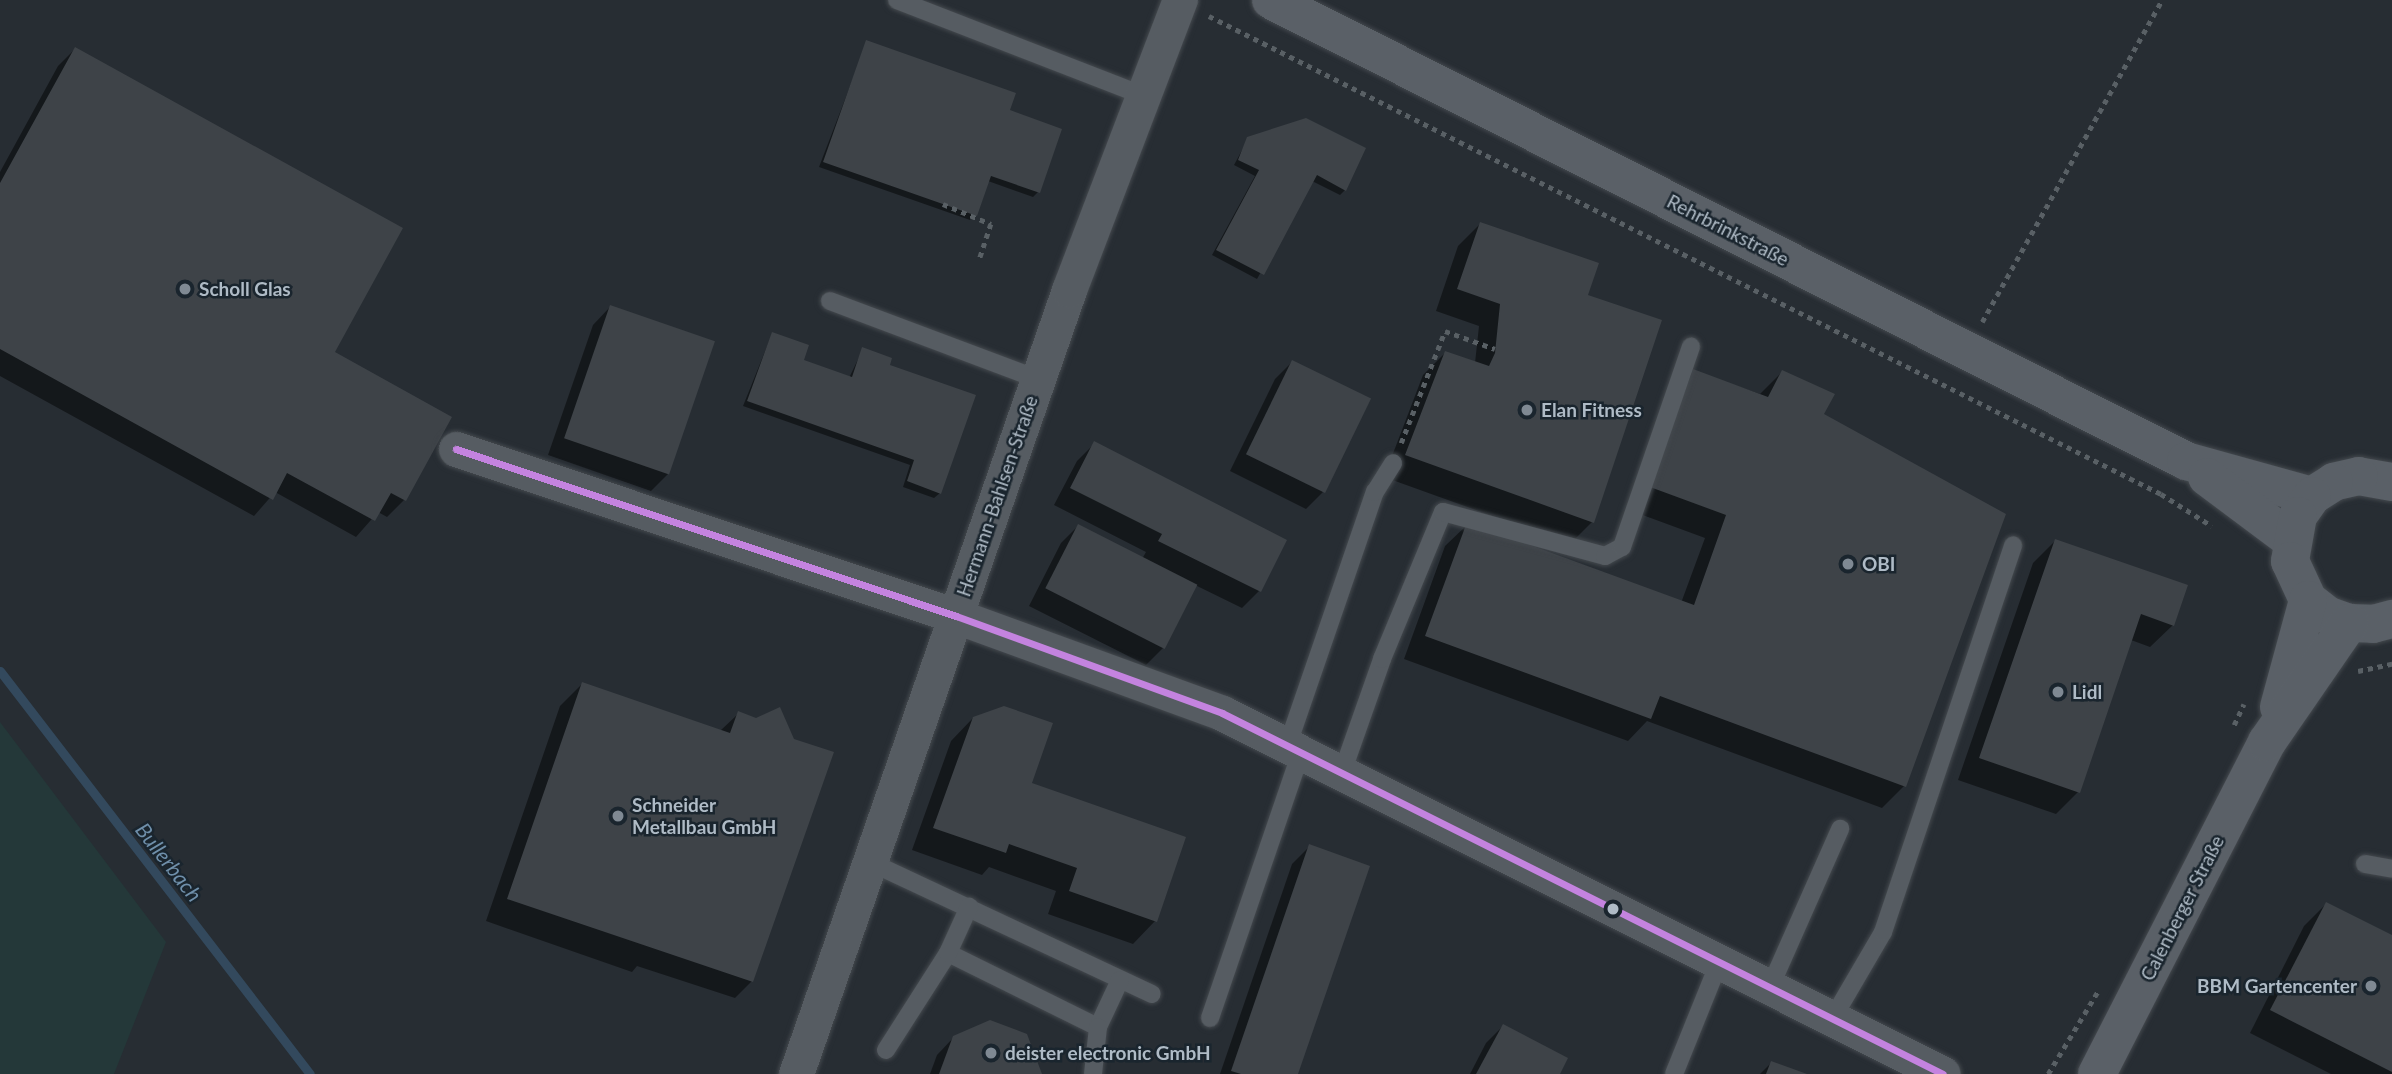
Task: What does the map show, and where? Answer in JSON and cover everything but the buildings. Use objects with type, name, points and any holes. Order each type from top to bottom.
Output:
[{"type":"main road","name":"Rehrbrinkstraße","points":[[1271,0],[2186,461],[2290,539]]},
{"type":"main road","name":"Rehrbrinkstraße","points":[[2186,461],[2312,496]]},
{"type":"main road","points":[[2392,482],[2359,476],[2334,482],[2312,496],[2298,516],[2290,539],[2290,561],[2308,600],[2327,615],[2349,623],[2392,619]]},
{"type":"main road","name":"Calenberger Straße","points":[[2267,742],[2299,645],[2308,600]]},
{"type":"main road","name":"Calenberger Straße","points":[[2097,1074],[2267,742],[2349,623]]},
{"type":"street","name":"Hermann-Bahlsen-Straße","points":[[796,1074],[1038,379],[1179,1]]},
{"type":"street","points":[[456,449],[956,617],[1222,713],[1343,770],[1834,1016],[1943,1074]]},
{"type":"lane","points":[[897,0],[1142,95]]},
{"type":"lane","points":[[830,300],[1038,379]]},
{"type":"lane","points":[[1343,770],[1382,659],[1443,512],[1605,556],[1622,547],[1691,347]]},
{"type":"lane","points":[[1210,1018],[1376,492],[1393,463]]},
{"type":"lane","points":[[1834,1016],[1883,932],[2012,545]]},
{"type":"lane","points":[[1771,985],[1840,829]]},
{"type":"lane","points":[[870,862],[1152,994]]},
{"type":"lane","points":[[2365,864],[2392,869]]},
{"type":"lane","points":[[886,1050],[948,953],[969,907]]},
{"type":"lane","points":[[948,953],[1098,1027]]},
{"type":"lane","points":[[1674,1074],[1720,960]]},
{"type":"lane","points":[[1078,1074],[1094,1066],[1098,1027],[1120,980]]},
{"type":"path","points":[[1966,350],[2162,0]]},
{"type":"path","points":[[1179,1],[1384,101],[2161,494],[2218,530]]},
{"type":"path","points":[[943,204],[991,224],[979,261]]},
{"type":"path","points":[[1393,463],[1445,331],[1496,349]]},
{"type":"green space","points":[[0,722],[166,942],[114,1074],[0,1074]]},
{"type":"waterway","name":"Bullerbach","points":[[0,671],[310,1074]]},
{"type":"transit line","points":[[456,449],[956,616],[1222,713],[1943,1074]]},
{"type":"place","name":"Scholl Glas","points":[[185,289]]},
{"type":"place","name":"Elan Fitness","points":[[1527,410]]},
{"type":"place","name":"OBI","points":[[1848,564]]},
{"type":"place","name":"Lidl","points":[[2058,692]]},
{"type":"place","name":"Schneider Metallbau GmbH","points":[[618,816]]},
{"type":"place","name":"BBM Gartencenter","points":[[2371,986]]},
{"type":"place","name":"deister electronic GmbH","points":[[991,1053]]}]
